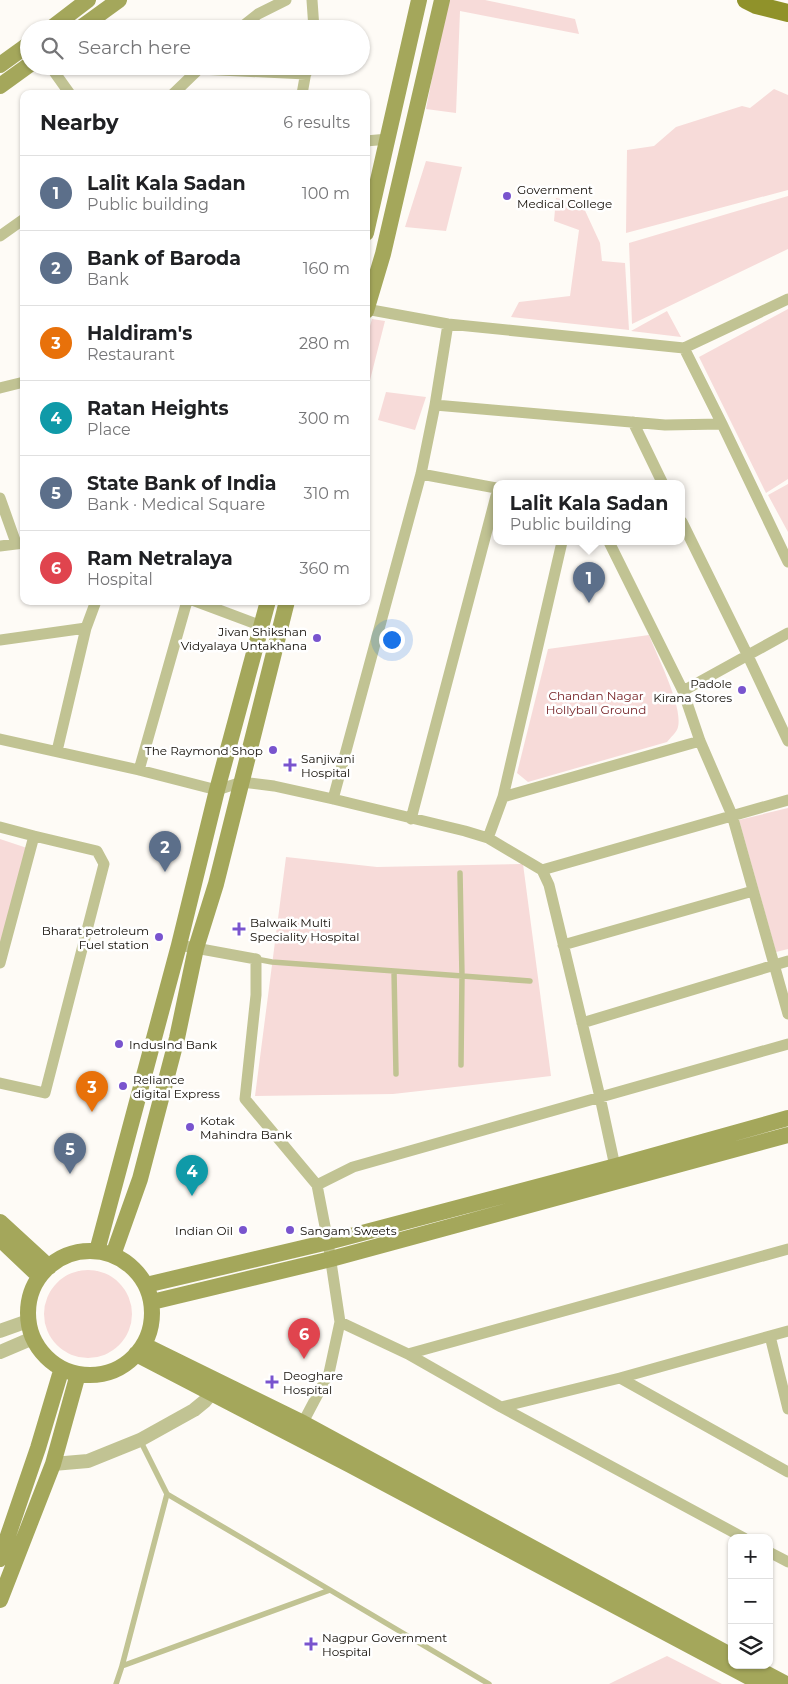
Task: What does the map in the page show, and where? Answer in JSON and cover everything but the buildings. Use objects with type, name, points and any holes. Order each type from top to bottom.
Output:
[{"type":"main road","points":[[62,20],[88,0]]},
{"type":"main road","points":[[91,20],[118,0]]},
{"type":"main road","points":[[370,216],[419,0]]},
{"type":"main road","points":[[370,297],[383,254],[442,0]]},
{"type":"main road","points":[[746,0],[756,5],[788,13]]},
{"type":"main road","points":[[0,65],[20,51]]},
{"type":"main road","points":[[0,86],[20,72]]},
{"type":"main road","points":[[97,1250],[179,945],[217,790],[267,605]]},
{"type":"main road","points":[[113,1254],[140,1179],[177,1038],[196,948],[216,884],[286,605]]},
{"type":"main road","points":[[152,1302],[331,1259],[616,1173],[788,1118]]},
{"type":"main road","points":[[146,1285],[616,1173],[788,1135]]},
{"type":"main road","points":[[0,1222],[44,1272]]},
{"type":"main road","points":[[0,1239],[44,1272]]},
{"type":"main road","points":[[97,1250],[113,1254],[132,1266],[144,1280],[152,1302],[152,1323],[140,1349],[130,1362],[112,1372],[90,1376],[62,1371],[47,1360],[30,1334],[27,1313],[28,1300],[44,1272],[56,1260],[78,1251],[97,1250]]},
{"type":"main road","points":[[140,1349],[299,1429],[728,1654]]},
{"type":"main road","points":[[0,1559],[62,1371]]},
{"type":"main road","points":[[0,1600],[53,1464],[78,1374]]},
{"type":"main road","points":[[299,1429],[762,1684]]},
{"type":"main road","points":[[758,1669],[786,1684]]},
{"type":"street","points":[[251,20],[258,14],[286,0]]},
{"type":"street","points":[[312,0],[313,20]]},
{"type":"street","points":[[56,75],[67,90]]},
{"type":"street","points":[[178,90],[194,75]]},
{"type":"street","points":[[303,90],[305,75]]},
{"type":"street","points":[[370,140],[388,138]]},
{"type":"street","points":[[0,236],[20,222]]},
{"type":"street","points":[[370,311],[448,324],[684,348],[788,299]]},
{"type":"street","points":[[333,799],[421,474],[448,324]]},
{"type":"street","points":[[684,348],[783,541],[788,562]]},
{"type":"street","points":[[0,388],[20,385]]},
{"type":"street","points":[[435,404],[665,425],[722,424]]},
{"type":"street","points":[[633,422],[661,480]]},
{"type":"street","points":[[421,474],[493,487]]},
{"type":"street","points":[[0,498],[20,543],[0,546]]},
{"type":"street","points":[[411,819],[493,507]]},
{"type":"street","points":[[685,528],[788,741]]},
{"type":"street","points":[[488,838],[503,797],[561,545]]},
{"type":"street","points":[[611,545],[683,691],[700,741],[732,816],[788,1014]]},
{"type":"street","points":[[56,750],[86,628],[95,605]]},
{"type":"street","points":[[139,770],[186,605]]},
{"type":"street","points":[[206,605],[262,626]]},
{"type":"street","points":[[0,640],[86,628]]},
{"type":"street","points":[[683,691],[788,633]]},
{"type":"street","points":[[0,739],[56,750],[217,790],[242,782],[333,799],[488,838],[542,870],[549,884],[600,1097],[616,1173]]},
{"type":"street","points":[[503,797],[700,741]]},
{"type":"street","points":[[542,870],[788,800]]},
{"type":"street","points":[[0,827],[97,852],[104,864],[45,1093],[0,1083]]},
{"type":"street","points":[[0,963],[34,836]]},
{"type":"street","points":[[563,945],[753,891]]},
{"type":"street","points":[[179,945],[256,959],[256,995],[245,1100],[317,1185],[331,1259],[340,1322],[330,1373],[299,1429]]},
{"type":"street","points":[[582,1023],[788,961]]},
{"type":"street","points":[[317,1185],[353,1167],[788,1044]]},
{"type":"street","points":[[408,1354],[788,1248]]},
{"type":"street","points":[[0,1331],[28,1321]]},
{"type":"street","points":[[340,1322],[408,1354],[500,1407],[737,1534]]},
{"type":"street","points":[[500,1407],[620,1378],[788,1331]]},
{"type":"street","points":[[770,1336],[788,1409]]},
{"type":"street","points":[[0,1352],[32,1338]]},
{"type":"street","points":[[620,1378],[788,1472]]},
{"type":"street","points":[[53,1464],[88,1461],[140,1440],[194,1410],[217,1388]]},
{"type":"street","points":[[773,1554],[788,1562]]},
{"type":"lane","points":[[460,873],[461,1065]]},
{"type":"lane","points":[[256,959],[272,962],[530,981]]},
{"type":"lane","points":[[394,971],[396,1074]]},
{"type":"lane","points":[[140,1440],[167,1494],[489,1684]]},
{"type":"lane","points":[[116,1684],[167,1494]]},
{"type":"lane","points":[[122,1666],[330,1590]]},
{"type":"green space","points":[[447,0],[485,0],[575,19],[579,34],[460,11],[456,113],[426,109]]},
{"type":"green space","points":[[774,89],[788,95],[788,190],[626,233],[627,150],[654,146],[676,127],[742,106],[750,108]]},
{"type":"green space","points":[[426,161],[462,167],[446,231],[405,227]]},
{"type":"green space","points":[[788,196],[788,249],[632,324],[629,243]]},
{"type":"green space","points":[[556,198],[582,204],[600,243],[602,261],[625,263],[629,330],[511,317],[519,302],[570,296],[579,230],[554,221]]},
{"type":"green space","points":[[788,309],[788,479],[766,493],[699,357]]},
{"type":"green space","points":[[667,311],[681,337],[631,331]]},
{"type":"green space","points":[[372,319],[385,321],[370,380],[370,326]]},
{"type":"green space","points":[[386,392],[426,397],[415,430],[378,420]]},
{"type":"green space","points":[[788,484],[788,532],[768,495]]},
{"type":"green space","name":"Chandan Nagar Hollyball Ground","points":[[649,635],[673,694],[679,718],[675,733],[667,742],[528,782],[517,773],[548,649]]},
{"type":"green space","points":[[788,808],[788,949],[776,952],[739,820]]},
{"type":"green space","points":[[0,839],[30,849],[0,949]]},
{"type":"green space","points":[[286,857],[377,867],[523,864],[551,1076],[393,1094],[255,1096]]},
{"type":"green space","points":[[88,1270],[105,1274],[119,1283],[128,1297],[132,1314],[128,1331],[119,1345],[105,1354],[88,1358],[71,1354],[57,1345],[48,1331],[44,1314],[48,1297],[57,1283],[71,1274]]},
{"type":"green space","points":[[667,1656],[722,1684],[609,1684],[615,1681]]},
{"type":"place","name":"Government Medical College","points":[[507,196]]},
{"type":"place","name":"Lalit Kala Sadan","points":[[589,603]]},
{"type":"place","name":"Jivan Shikshan Vidyalaya Untakhana","points":[[317,638]]},
{"type":"place","name":"Padole Kirana Stores","points":[[742,690]]},
{"type":"place","name":"The Raymond Shop","points":[[273,750]]},
{"type":"place","name":"Sanjivani Hospital","points":[[290,765]]},
{"type":"place","name":"Bank of Baroda","points":[[165,872]]},
{"type":"place","name":"Balwaik Multi Speciality Hospital","points":[[239,929]]},
{"type":"place","name":"Bharat petroleum Fuel station","points":[[159,937]]},
{"type":"place","name":"IndusInd Bank","points":[[119,1044]]},
{"type":"place","name":"Reliance digital Express","points":[[123,1086]]},
{"type":"place","name":"Haldiram's","points":[[92,1112]]},
{"type":"place","name":"Kotak Mahindra Bank","points":[[190,1127]]},
{"type":"place","name":"State Bank of India","points":[[70,1174]]},
{"type":"place","name":"Ratan Heights","points":[[192,1196]]},
{"type":"place","name":"Indian Oil","points":[[243,1230]]},
{"type":"place","name":"Sangam Sweets","points":[[290,1230]]},
{"type":"place","name":"Ram Netralaya","points":[[304,1359]]},
{"type":"place","name":"Deoghare Hospital","points":[[272,1382]]},
{"type":"place","name":"Nagpur Government Hospital","points":[[311,1644]]}]
